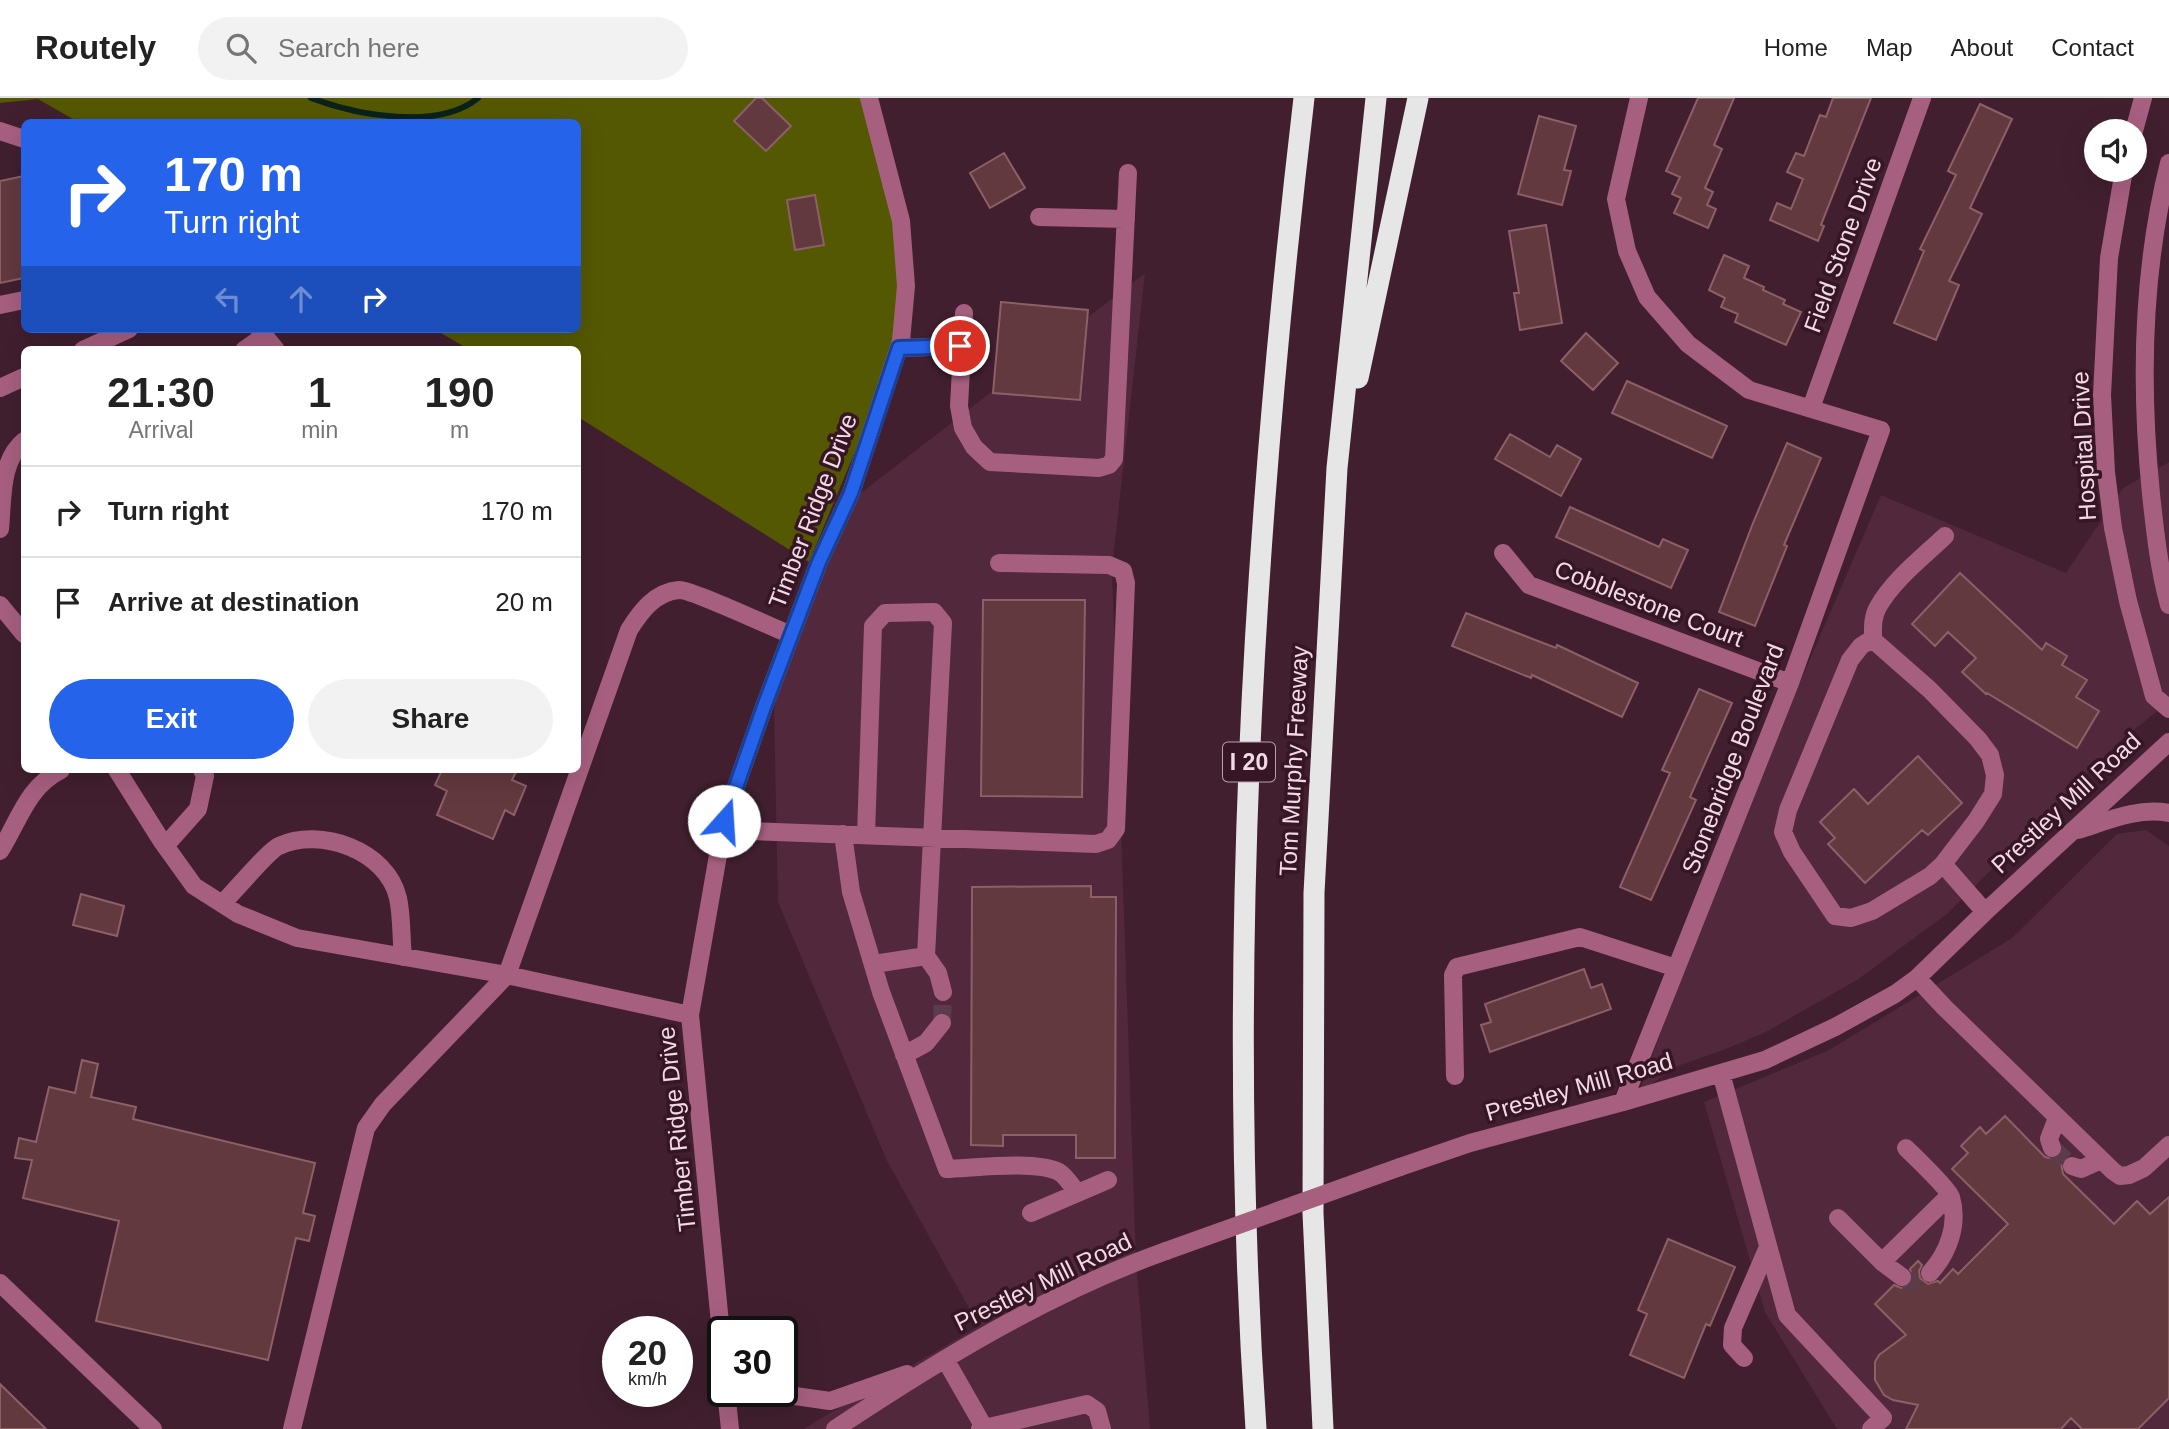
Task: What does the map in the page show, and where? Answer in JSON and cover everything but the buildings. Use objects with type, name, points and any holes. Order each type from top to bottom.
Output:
[{"type":"highway","name":"Tom Murphy Freeway","points":[[1256,1429],[1247,1253],[1243,1047],[1246,818],[1260,563],[1284,262],[1304,98]]},
{"type":"highway","name":"Tom Murphy Freeway","points":[[1323,1429],[1314,1213],[1313,918],[1337,468],[1376,98]]},
{"type":"highway","points":[[1337,468],[1418,98]]},
{"type":"street","name":"Timber Ridge Drive","points":[[719,1316],[690,1015],[723,830],[791,635],[819,562],[851,493],[899,348],[906,286],[901,221],[869,98]]},
{"type":"street","points":[[1639,98],[1616,199],[1627,251],[1647,297],[1688,344],[1749,390],[1811,408]]},
{"type":"street","name":"Field Stone Drive","points":[[1811,408],[1922,98]]},
{"type":"street","points":[[2137,119],[2143,98]]},
{"type":"street","points":[[0,131],[21,138]]},
{"type":"street","points":[[2169,163],[2159,202],[2145,328],[2148,462],[2162,530],[2169,605]]},
{"type":"street","points":[[964,313],[958,407],[963,428],[974,447],[990,462],[1099,468],[1109,465],[1114,459],[1128,173]]},
{"type":"street","name":"Hospital Drive","points":[[2122,182],[2109,258],[2102,395],[2106,472],[2113,528],[2128,601],[2154,696],[2169,709]]},
{"type":"street","points":[[1039,218],[1126,219]]},
{"type":"street","points":[[0,305],[21,301]]},
{"type":"street","points":[[92,346],[120,333]]},
{"type":"street","points":[[899,348],[960,346]]},
{"type":"street","points":[[0,388],[21,378]]},
{"type":"street","name":"Stonebridge Boulevard","points":[[1623,1102],[1790,683],[1881,430],[1811,408]]},
{"type":"street","points":[[0,529],[6,468],[21,444]]},
{"type":"street","points":[[1873,639],[1861,646],[1850,660],[1788,810],[1783,832],[1792,852],[1835,916],[1851,918],[1872,911],[1930,876],[1943,864],[1993,794],[1995,775],[1990,755],[1978,738],[1873,639],[1873,620],[1878,607],[1945,536]]},
{"type":"street","name":"Cobblestone Court","points":[[1503,553],[1529,585],[1790,683]]},
{"type":"street","points":[[723,830],[1096,844],[1108,840],[1116,829],[1126,583],[1123,571],[1109,565],[999,563]]},
{"type":"street","points":[[581,766],[629,630],[642,611],[660,596],[681,590],[791,635]]},
{"type":"street","points":[[0,605],[21,630]]},
{"type":"street","points":[[866,835],[873,626],[885,613],[934,612],[943,623],[926,956],[938,973],[943,992]]},
{"type":"street","name":"Prestley Mill Road","points":[[835,1429],[937,1363],[1089,1282],[1166,1251],[1477,1141],[1765,1060],[1835,1027],[1895,994],[1917,978],[2169,742]]},
{"type":"street","points":[[0,851],[27,800],[46,778],[55,773]]},
{"type":"street","points":[[119,773],[194,886],[239,914],[297,938],[507,975],[690,1015]]},
{"type":"street","points":[[165,846],[198,809],[204,773]]},
{"type":"street","points":[[292,1429],[366,1128],[383,1104],[507,975],[578,773]]},
{"type":"street","points":[[2072,832],[2129,814],[2169,813]]},
{"type":"street","points":[[843,834],[851,892],[904,1055],[947,1169],[1005,1166],[1049,1168],[1062,1174],[1077,1193]]},
{"type":"street","points":[[222,904],[276,847],[304,839],[337,842],[362,853],[386,872],[398,896],[403,957]]},
{"type":"street","points":[[1943,864],[1985,912]]},
{"type":"street","points":[[1455,1076],[1452,975],[1457,967],[1580,937],[1676,968]]},
{"type":"street","points":[[874,964],[926,956]]},
{"type":"street","points":[[1917,978],[2057,1118],[2120,1175],[2129,1175],[2144,1168],[2169,1146]]},
{"type":"street","points":[[904,1055],[926,1043],[942,1023]]},
{"type":"street","points":[[1721,1073],[1787,1315],[1883,1418],[1871,1429]]},
{"type":"street","points":[[2053,1148],[2049,1139],[2057,1118]]},
{"type":"street","points":[[1906,1148],[1950,1195],[1953,1223],[1949,1243],[1943,1259],[1930,1273]]},
{"type":"street","points":[[2072,1166],[2081,1169],[2101,1160]]},
{"type":"street","points":[[1031,1213],[1108,1180]]},
{"type":"street","points":[[1882,1262],[1950,1195]]},
{"type":"street","points":[[1838,1218],[1902,1278]]},
{"type":"street","points":[[1744,1358],[1732,1345],[1733,1328],[1768,1247]]},
{"type":"street","points":[[0,1283],[152,1429]]},
{"type":"street","points":[[937,1363],[983,1428],[1087,1404],[1097,1411],[1102,1429]]},
{"type":"street","name":"Prestley Mill Road","points":[[798,1396],[830,1401],[937,1363]]},
{"type":"street","points":[[728,1407],[730,1429]]},
{"type":"shaded area","points":[[0,98],[869,98],[901,221],[901,341],[809,562],[581,419],[581,346],[463,346],[441,333],[581,333],[581,119],[73,119],[38,99],[0,103]]},
{"type":"shaded area","points":[[1145,273],[1112,568],[1136,1260],[1150,1429],[803,1429],[979,1326],[887,1161],[778,902],[774,710],[809,562],[835,513]]},
{"type":"shaded area","points":[[2169,462],[2169,702],[2120,741],[1947,914],[1857,980],[1764,1033],[1678,1066],[1639,1092],[1679,983],[1791,703],[1881,495],[2066,573],[2123,488]]},
{"type":"shaded area","points":[[2146,830],[2169,846],[2169,1429],[1837,1429],[1765,1312],[1704,1102],[1829,1050],[2012,938],[2117,834]]},
{"type":"waterway","points":[[311,98],[350,110],[396,117],[441,114],[461,108],[478,98]]},
{"type":"tunnel","points":[[942,1023],[943,992]]},
{"type":"tunnel","points":[[2052,1148],[2072,1166]]},
{"type":"tunnel","points":[[1902,1277],[1916,1281],[1930,1273]]},
{"type":"route","points":[[724,821],[819,562],[851,493],[899,348],[960,346]]}]
